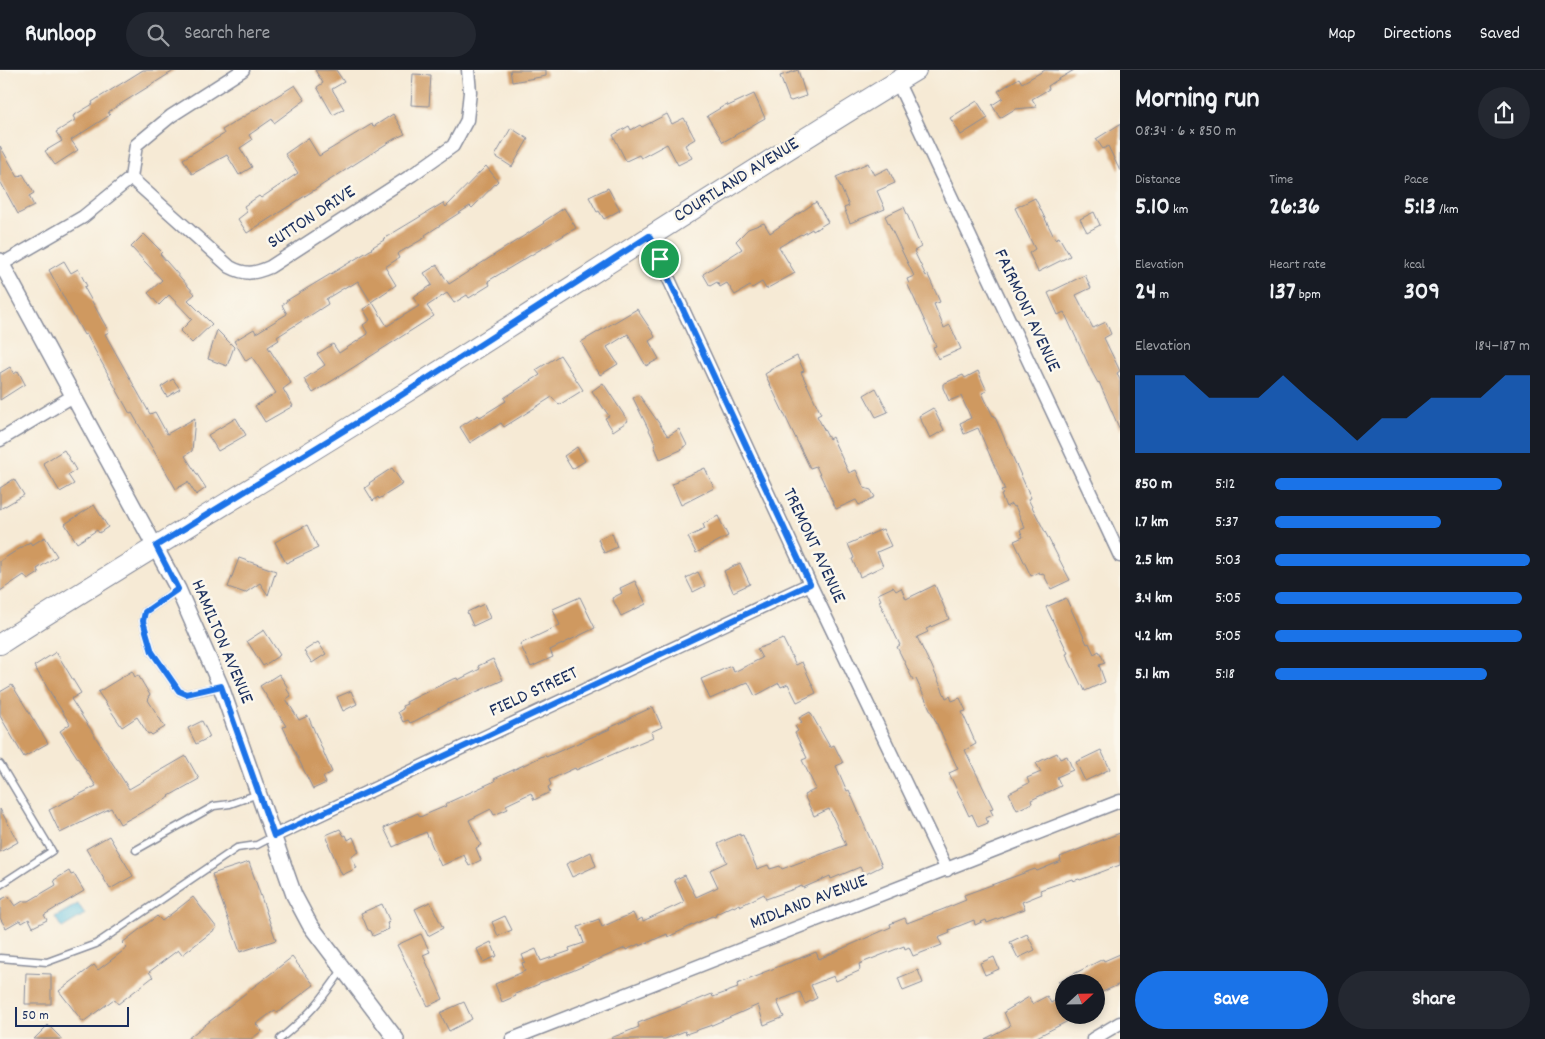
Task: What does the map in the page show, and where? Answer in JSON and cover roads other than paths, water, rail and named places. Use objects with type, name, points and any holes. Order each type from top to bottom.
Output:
[{"type":"main road","name":"COURTLAND AVENUE","points":[[0,644],[397,398],[649,236],[916,70]]},
{"type":"street","points":[[1,262],[82,216],[131,178],[136,145],[171,116],[243,70]]},
{"type":"street","name":"SUTTON DRIVE","points":[[131,178],[230,267],[248,274],[258,272],[270,267],[453,146],[467,120],[470,92],[468,70]]},
{"type":"street","name":"FAIRMONT AVENUE","points":[[897,81],[1120,556]]},
{"type":"street","name":"TREMONT AVENUE","points":[[649,236],[810,584],[947,870]]},
{"type":"street","name":"HAMILTON AVENUE","points":[[1,262],[178,589],[221,686],[294,895],[303,915],[396,1039]]},
{"type":"street","points":[[0,440],[73,396]]},
{"type":"street","name":"FIELD STREET","points":[[274,836],[810,584]]},
{"type":"street","name":"MIDLAND AVENUE","points":[[512,1039],[1120,801]]},
{"type":"street","points":[[1093,1039],[1120,1023]]},
{"type":"lane","points":[[178,589],[145,612],[143,621],[152,652],[179,691],[186,694],[221,686]]},
{"type":"lane","points":[[0,764],[52,851],[0,885]]},
{"type":"lane","points":[[136,850],[214,806],[230,804],[258,794]]},
{"type":"lane","points":[[0,958],[47,962],[96,944],[237,848],[257,845],[274,836]]},
{"type":"lane","points":[[280,1039],[303,1020],[324,997],[343,969]]},
{"type":"water","points":[[78,904],[85,914],[62,928],[55,917]]}]
